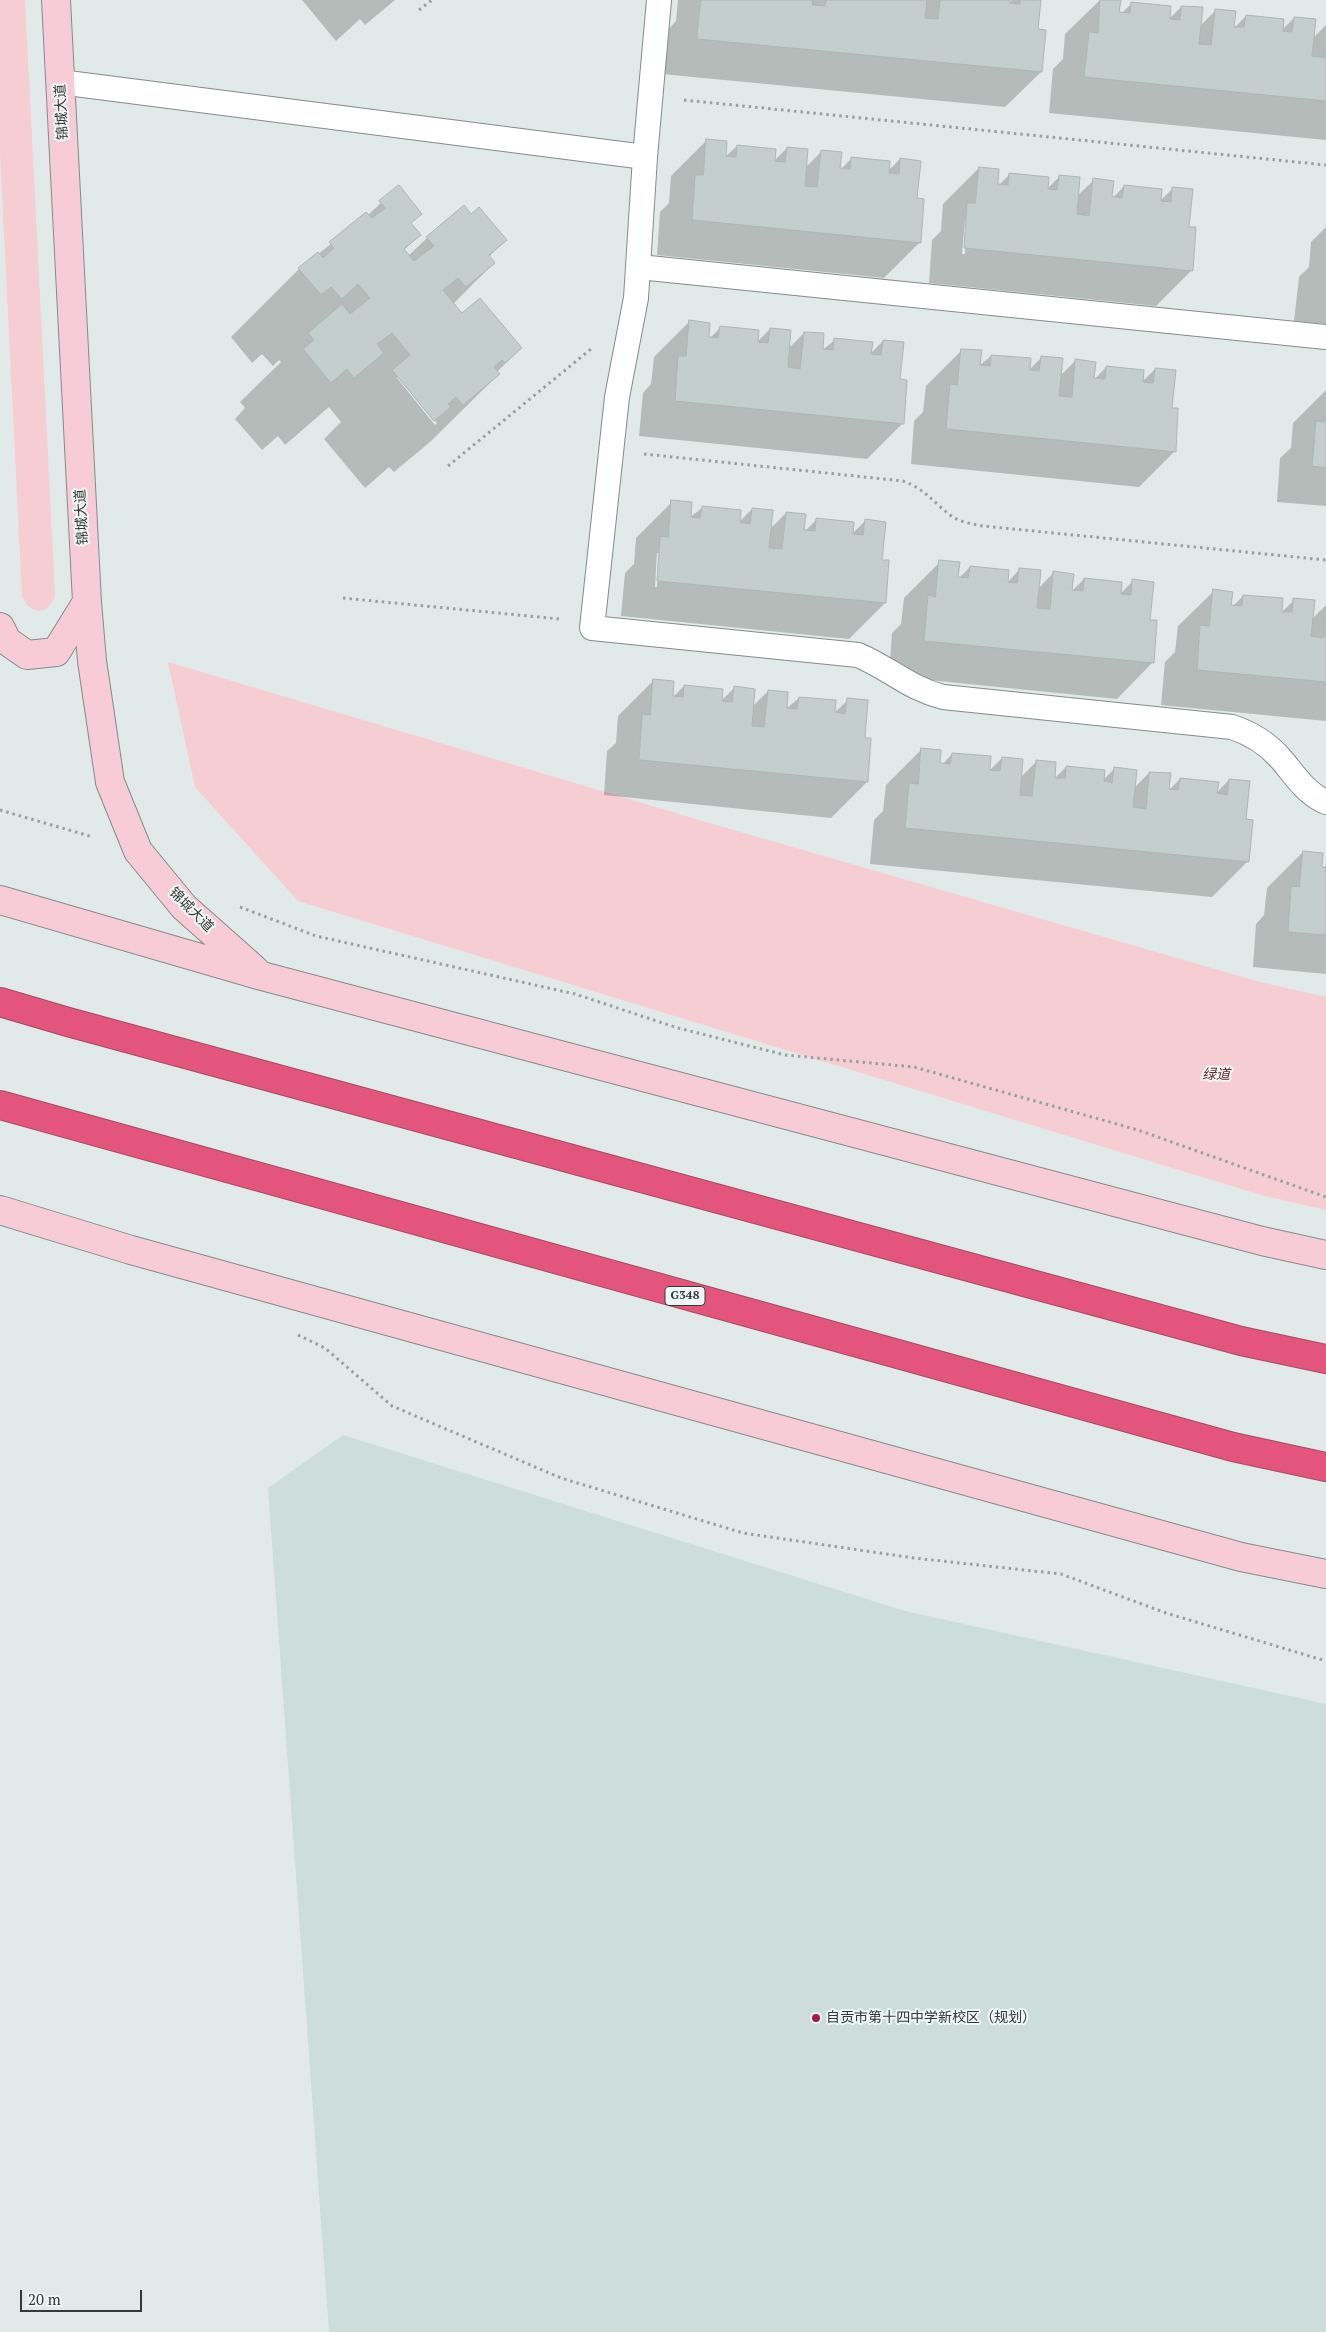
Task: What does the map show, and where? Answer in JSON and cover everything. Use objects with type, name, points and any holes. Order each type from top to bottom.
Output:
[{"type":"highway","points":[[0,1002],[126,1038],[1241,1341],[1326,1359]]},
{"type":"highway","name":"G348","points":[[0,1105],[1233,1447],[1326,1467]]},
{"type":"street","name":"锦城大道","points":[[56,0],[87,602],[92,662],[110,782],[138,851],[184,907],[262,976]]},
{"type":"street","points":[[0,627],[7,641],[27,655],[56,652],[87,602]]},
{"type":"street","points":[[0,900],[262,976],[1262,1241],[1326,1254]]},
{"type":"street","points":[[0,1210],[141,1252],[1241,1557],[1326,1574]]},
{"type":"street","points":[[1262,1241],[1326,1268]]},
{"type":"lane","points":[[659,0],[645,158],[639,267],[617,397],[592,628],[858,654],[884,667],[913,687],[943,697],[1232,727],[1256,738],[1280,758],[1312,794],[1326,802]]},
{"type":"lane","points":[[60,82],[645,158]]},
{"type":"lane","points":[[639,267],[1326,337]]},
{"type":"path","points":[[419,10],[432,0]]},
{"type":"path","points":[[651,96],[1326,165]]},
{"type":"path","points":[[448,466],[632,315]]},
{"type":"path","points":[[612,450],[903,481],[917,486],[951,515],[983,526],[1326,560]]},
{"type":"path","points":[[343,598],[593,622]]},
{"type":"path","points":[[0,810],[138,851]]},
{"type":"path","points":[[236,905],[316,936],[575,994],[678,1028],[785,1055],[914,1067],[1138,1130],[1326,1197]]},
{"type":"path","points":[[291,1332],[325,1348],[392,1406],[561,1478],[743,1533],[914,1558],[1062,1574],[1166,1613],[1326,1661]]},
{"type":"shaded area","name":"自贡市第十四中学新校区（规划）","points":[[343,1435],[905,1611],[1326,1704],[1326,2332],[329,2332],[268,1488]]},
{"type":"green space","points":[[0,0],[25,0],[55,596],[48,607],[39,611],[34,610],[25,603],[22,596],[0,154]]},
{"type":"green space","name":"绿道","points":[[168,662],[706,822],[1260,982],[1326,997],[1326,1210],[1261,1195],[298,901],[195,787]]},
{"type":"building","points":[[701,0],[813,0],[812,5],[825,6],[826,0],[927,0],[925,18],[938,19],[940,0],[1010,0],[1010,3],[1020,4],[1020,0],[1041,0],[1038,29],[1046,30],[1042,72],[697,39]]},
{"type":"building","points":[[1100,0],[1121,0],[1119,12],[1130,13],[1131,2],[1171,6],[1170,19],[1180,20],[1181,6],[1203,7],[1199,44],[1211,45],[1215,9],[1236,11],[1234,27],[1244,27],[1246,15],[1284,19],[1283,31],[1292,32],[1294,17],[1316,19],[1312,56],[1325,58],[1326,46],[1326,101],[1084,77],[1089,32],[1098,33]]},
{"type":"building","points":[[706,139],[727,141],[726,156],[736,157],[737,145],[776,149],[775,161],[785,162],[787,147],[808,149],[805,186],[817,187],[821,150],[842,152],[840,168],[850,169],[851,157],[890,161],[889,173],[899,174],[900,158],[921,161],[917,198],[924,199],[921,243],[692,220],[695,175],[703,175]]},
{"type":"building","points":[[979,167],[999,169],[998,184],[1008,185],[1009,173],[1049,177],[1048,189],[1057,190],[1059,175],[1080,177],[1077,214],[1089,216],[1093,178],[1114,181],[1112,196],[1122,198],[1124,185],[1162,189],[1161,201],[1171,202],[1172,187],[1193,189],[1189,227],[1196,227],[1193,271],[964,248],[967,203],[975,203]]},
{"type":"building","points":[[399,185],[422,214],[411,223],[421,235],[404,249],[414,261],[434,246],[426,237],[464,205],[471,214],[479,207],[507,240],[489,255],[495,263],[466,287],[458,278],[443,290],[462,313],[480,298],[522,348],[505,363],[502,360],[494,367],[500,374],[463,405],[456,397],[448,404],[451,407],[434,421],[392,370],[410,355],[392,333],[377,344],[384,353],[354,378],[347,369],[331,383],[303,349],[314,340],[308,333],[342,304],[350,314],[370,298],[358,284],[342,299],[331,287],[321,295],[298,268],[318,252],[323,258],[334,248],[329,242],[366,212],[372,218],[385,208],[379,201]]},
{"type":"building","points":[[689,320],[710,323],[709,337],[718,338],[720,326],[759,330],[758,342],[768,343],[770,328],[791,330],[788,367],[800,369],[804,332],[824,333],[823,349],[833,350],[834,338],[873,342],[871,354],[881,355],[883,340],[904,342],[900,379],[907,380],[904,424],[675,401],[678,356],[686,356]]},
{"type":"building","points":[[961,349],[982,350],[980,365],[990,366],[991,355],[1031,358],[1030,370],[1039,371],[1041,356],[1063,358],[1059,396],[1072,397],[1075,359],[1096,362],[1094,378],[1105,379],[1106,366],[1144,370],[1143,382],[1153,383],[1155,368],[1176,370],[1172,408],[1178,408],[1176,452],[946,429],[950,384],[957,385]]},
{"type":"building","points":[[1326,414],[1326,468],[1312,466],[1316,421],[1325,422]]},
{"type":"building","points":[[671,500],[692,502],[691,517],[700,518],[702,506],[741,510],[740,522],[750,524],[752,508],[773,510],[769,548],[782,549],[786,512],[806,514],[804,530],[815,531],[816,518],[854,522],[853,534],[863,535],[865,519],[886,522],[882,560],[889,560],[886,603],[657,581],[660,536],[668,537]]},
{"type":"building","points":[[939,560],[960,562],[958,577],[968,578],[970,566],[1009,570],[1008,582],[1017,583],[1019,568],[1041,570],[1037,608],[1050,609],[1053,571],[1074,574],[1072,590],[1083,591],[1084,578],[1122,582],[1121,594],[1131,595],[1132,579],[1154,582],[1150,620],[1157,620],[1154,663],[924,641],[928,595],[935,597]]},
{"type":"building","points":[[1213,589],[1233,592],[1231,605],[1242,606],[1243,595],[1283,598],[1282,612],[1292,612],[1293,598],[1315,600],[1311,636],[1324,638],[1326,615],[1326,682],[1197,670],[1200,625],[1209,626]]},
{"type":"building","points":[[653,679],[674,681],[673,696],[683,697],[684,685],[723,689],[722,701],[732,702],[734,686],[755,689],[752,726],[764,727],[768,690],[788,692],[787,708],[797,709],[799,697],[836,700],[835,712],[845,714],[847,698],[868,700],[865,738],[871,738],[868,782],[639,760],[642,714],[650,715]]},
{"type":"building","points":[[921,748],[941,750],[940,763],[950,764],[952,753],[991,756],[990,770],[1000,771],[1002,757],[1023,759],[1020,795],[1032,796],[1036,760],[1056,762],[1055,778],[1065,778],[1066,766],[1105,770],[1104,781],[1112,783],[1114,767],[1137,770],[1133,807],[1146,809],[1149,772],[1171,773],[1169,789],[1178,790],[1180,778],[1219,782],[1217,793],[1227,795],[1229,779],[1250,781],[1246,819],[1253,820],[1249,862],[905,828],[909,783],[918,784]]},
{"type":"building","points":[[1303,851],[1323,853],[1322,867],[1326,868],[1326,935],[1288,932],[1291,886],[1299,887]]},
{"type":"place","name":"自贡市第十四中学新校区（规划）","points":[[816,2018]]}]
